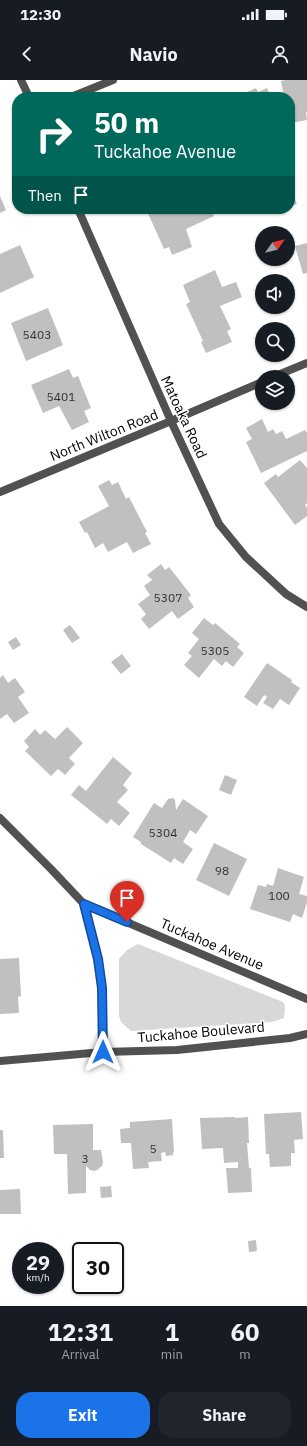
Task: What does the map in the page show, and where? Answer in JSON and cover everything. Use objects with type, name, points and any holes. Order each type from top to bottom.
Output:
[{"type":"street","points":[[21,80],[27,92]]},
{"type":"street","points":[[83,92],[113,80]]},
{"type":"street","name":"Matoaka Road","points":[[80,214],[171,421],[219,524],[246,557],[286,594],[307,607]]},
{"type":"street","points":[[290,370],[307,363]]},
{"type":"street","name":"North Wilton Road","points":[[0,492],[255,385]]},
{"type":"street","name":"Tuckahoe Avenue","points":[[0,818],[84,904],[307,999]]},
{"type":"street","name":"Tuckahoe Avenue","points":[[84,904],[98,959],[101,980],[103,1052]]},
{"type":"street","name":"Tuckahoe Boulevard","points":[[0,1060],[103,1052],[177,1050],[290,1038],[307,1034]]},
{"type":"shaded area","points":[[138,944],[283,1002],[285,1006],[284,1018],[272,1022],[131,1031],[121,1022],[119,1016],[119,959],[127,950]]},
{"type":"building","points":[[307,80],[307,120],[295,122],[295,92],[283,92],[281,81]]},
{"type":"building","points":[[256,88],[258,92],[247,92]]},
{"type":"building","points":[[267,88],[269,92],[258,92]]},
{"type":"building","points":[[0,196],[6,210],[0,213]]},
{"type":"building","points":[[148,214],[213,214],[214,216],[186,229],[192,247],[172,255],[169,247],[164,249]]},
{"type":"building","points":[[307,243],[307,273],[303,274],[295,246]]},
{"type":"building","points":[[20,245],[34,277],[0,293],[0,254]]},
{"type":"building","points":[[215,270],[222,287],[236,282],[242,297],[220,306],[231,329],[227,331],[232,342],[206,353],[201,342],[203,341],[186,304],[190,302],[183,285]]},
{"type":"building","points":[[48,308],[63,345],[26,361],[11,323]]},
{"type":"building","points":[[69,369],[73,378],[78,376],[91,408],[84,411],[89,422],[72,430],[59,406],[43,413],[31,385]]},
{"type":"building","points":[[262,419],[268,432],[273,429],[276,434],[282,431],[286,439],[305,430],[307,433],[307,451],[261,473],[246,442],[252,439],[246,428]]},
{"type":"building","points":[[300,460],[307,468],[307,503],[305,505],[307,508],[307,516],[295,525],[264,483],[276,474],[278,477]]},
{"type":"building","points":[[109,480],[112,485],[118,482],[126,499],[129,497],[147,532],[145,533],[151,544],[133,553],[127,542],[108,552],[103,543],[95,548],[87,532],[85,533],[79,522],[109,506],[98,486]]},
{"type":"building","points":[[161,564],[165,570],[169,567],[191,595],[188,598],[194,607],[178,619],[172,611],[149,629],[141,619],[146,614],[138,604],[150,595],[144,586],[152,580],[147,575]]},
{"type":"building","points":[[204,618],[213,625],[215,623],[240,644],[237,647],[244,653],[233,667],[226,661],[222,666],[214,659],[199,678],[184,665],[192,656],[188,653],[199,639],[192,633]]},
{"type":"building","points":[[70,625],[80,638],[72,643],[63,630]]},
{"type":"building","points":[[16,637],[21,645],[13,650],[8,642]]},
{"type":"building","points":[[122,654],[131,666],[121,674],[111,662]]},
{"type":"building","points":[[267,663],[292,680],[291,682],[300,688],[289,705],[280,699],[273,709],[263,703],[267,697],[264,695],[257,706],[244,697]]},
{"type":"building","points":[[3,675],[8,683],[15,678],[25,692],[18,697],[29,713],[14,723],[7,714],[0,719],[0,678]]},
{"type":"building","points":[[67,727],[83,743],[69,758],[75,764],[65,775],[58,769],[51,776],[25,751],[29,747],[24,741],[35,729],[40,735],[45,730],[55,739]]},
{"type":"building","points":[[113,757],[132,773],[123,785],[128,790],[117,802],[130,813],[119,826],[111,819],[107,824],[71,795],[79,785],[86,791]]},
{"type":"building","points":[[225,775],[237,780],[231,795],[219,790]]},
{"type":"building","points":[[173,798],[175,800],[176,810],[183,799],[208,816],[196,834],[190,830],[183,842],[193,849],[183,864],[174,858],[171,863],[141,844],[141,842],[133,837],[154,803],[162,808],[168,799]]},
{"type":"building","points":[[214,843],[247,859],[229,896],[196,880]]},
{"type":"building","points":[[278,868],[304,877],[299,894],[307,896],[307,902],[302,918],[293,914],[290,922],[250,909],[258,885],[266,887],[267,884],[273,886]]},
{"type":"building","points":[[19,958],[21,996],[18,997],[19,1013],[0,1014],[0,959]]},
{"type":"building","points":[[301,1112],[303,1139],[294,1140],[295,1153],[291,1153],[291,1166],[270,1167],[269,1154],[266,1154],[264,1114]]},
{"type":"building","points":[[248,1117],[249,1143],[247,1143],[249,1168],[251,1168],[252,1192],[228,1193],[226,1168],[238,1168],[238,1162],[224,1163],[223,1148],[202,1149],[200,1118]]},
{"type":"building","points":[[172,1119],[173,1155],[166,1156],[165,1152],[161,1153],[162,1161],[148,1162],[149,1168],[133,1169],[131,1143],[121,1143],[120,1129],[130,1128],[130,1122]]},
{"type":"building","points":[[93,1124],[93,1150],[101,1150],[103,1162],[102,1166],[94,1171],[90,1170],[86,1166],[86,1193],[68,1194],[67,1154],[54,1154],[53,1125]]},
{"type":"building","points":[[0,1130],[3,1130],[4,1158],[0,1158]]},
{"type":"building","points":[[111,1186],[112,1197],[101,1198],[100,1187]]},
{"type":"building","points":[[20,1189],[21,1214],[0,1214],[0,1190]]},
{"type":"building","points":[[256,1240],[257,1251],[249,1252],[248,1241]]},
{"type":"route","points":[[103,1052],[102,988],[98,959],[84,904],[127,922]]}]
